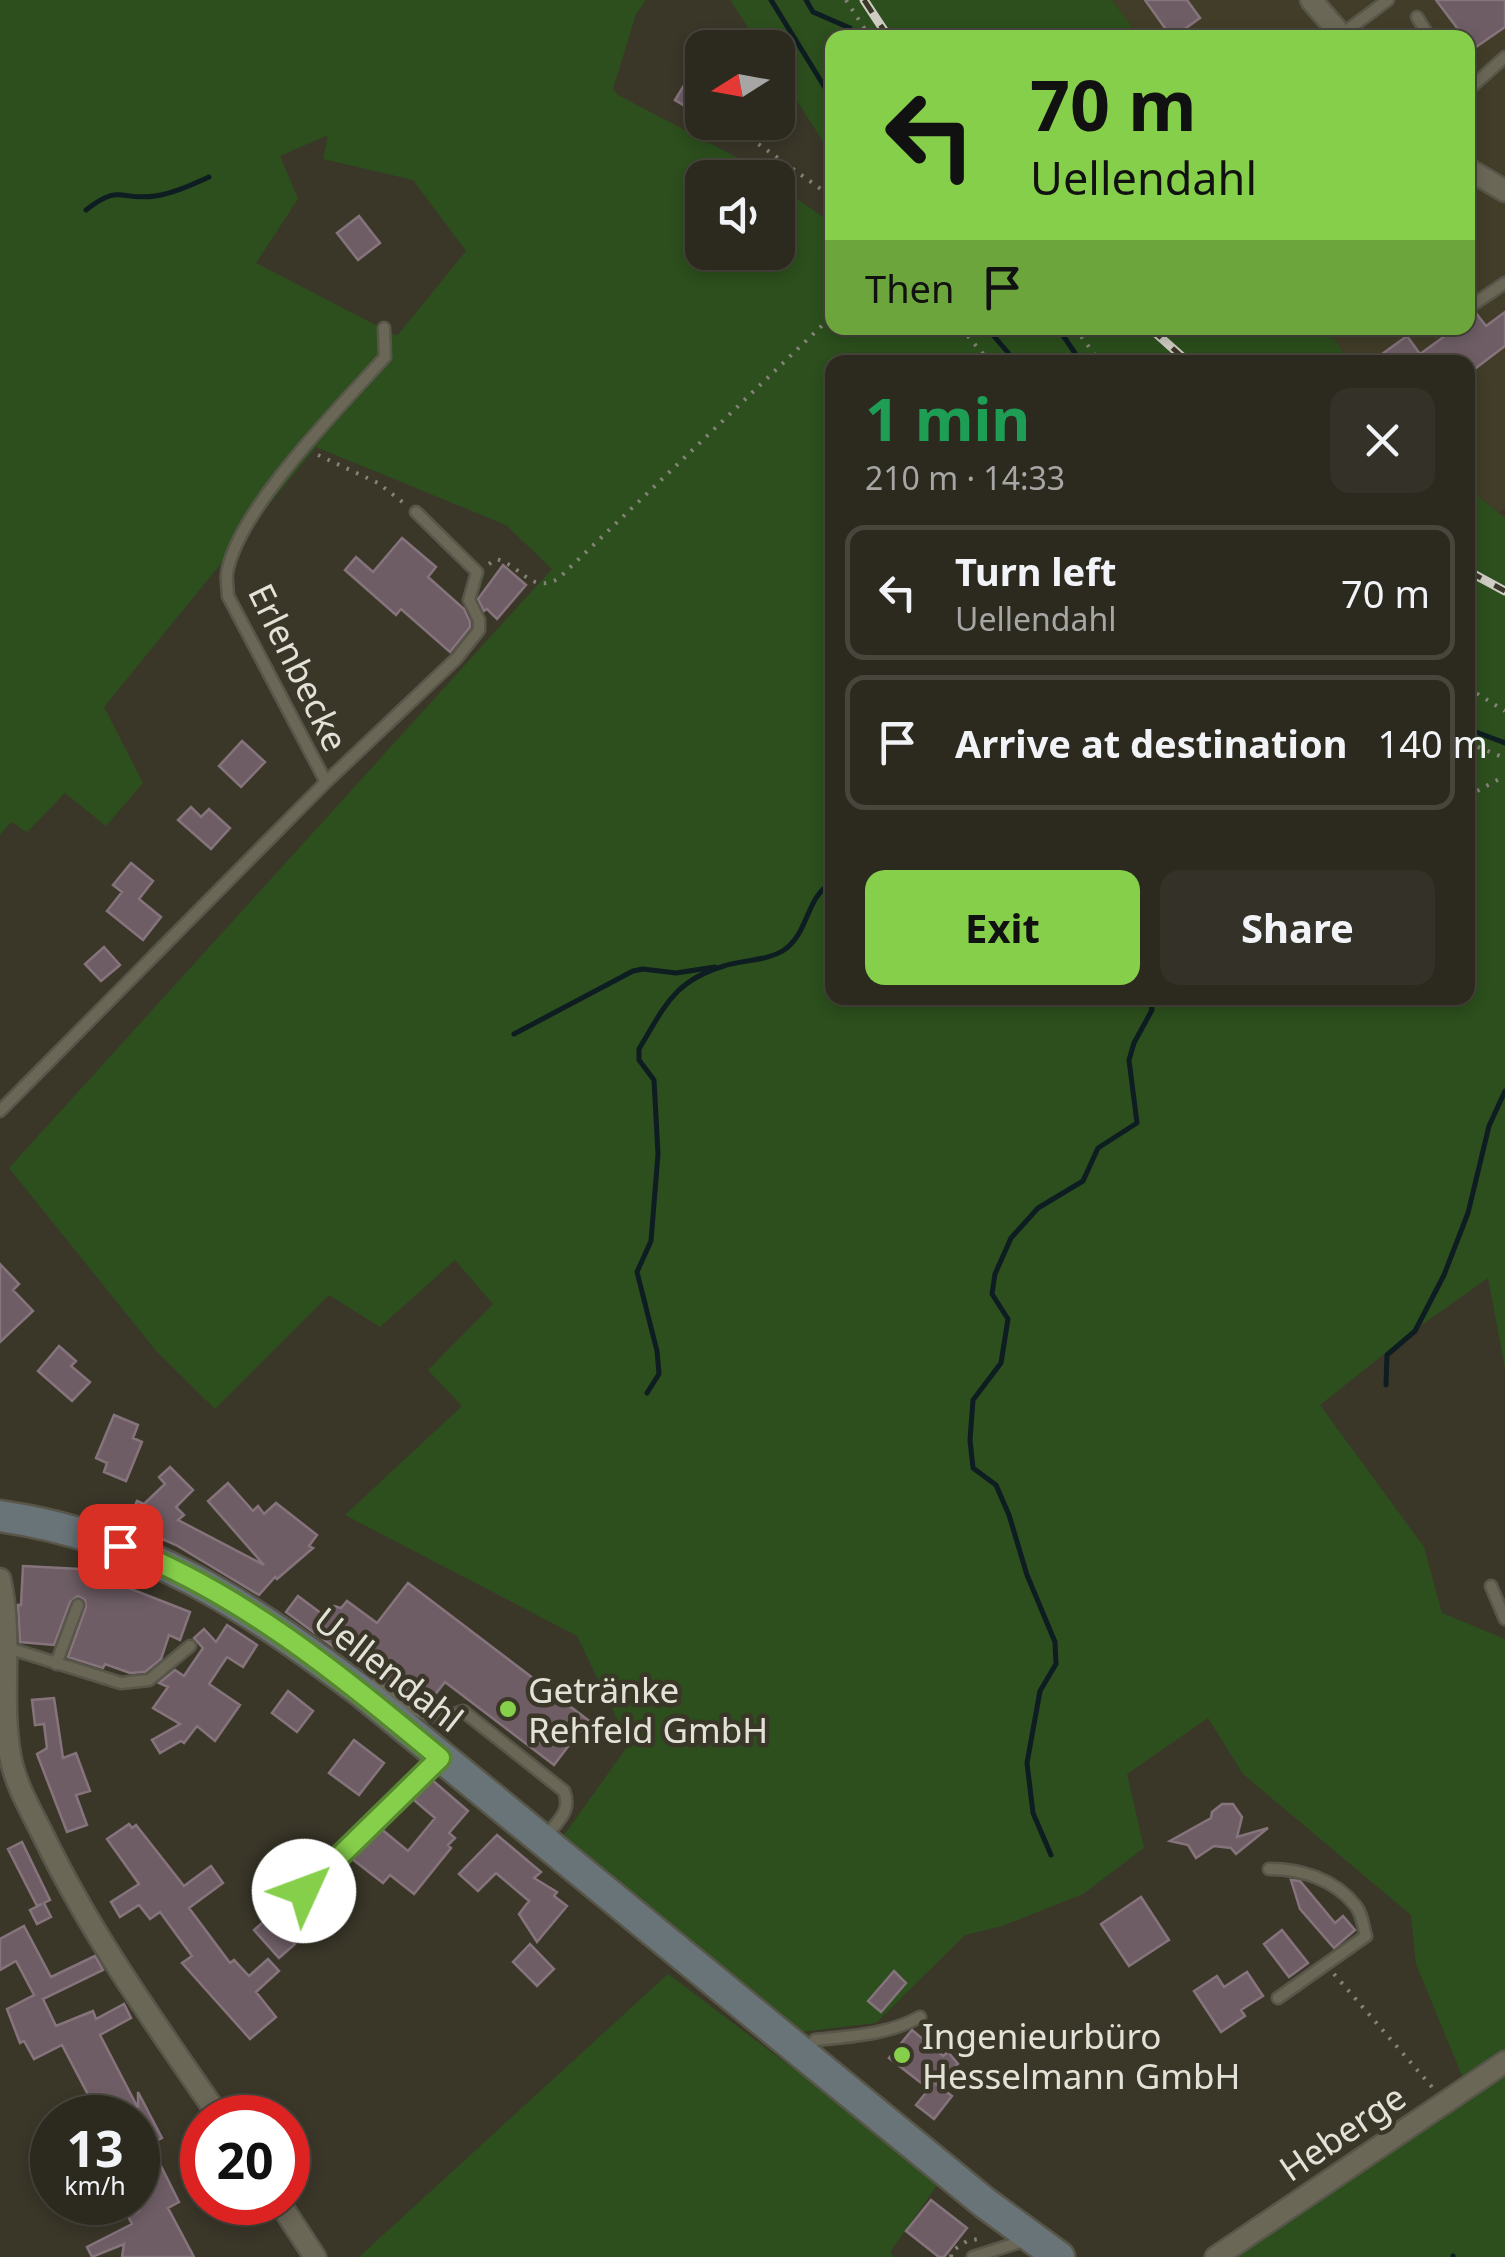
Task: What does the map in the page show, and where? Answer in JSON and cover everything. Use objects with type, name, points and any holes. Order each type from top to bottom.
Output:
[{"type":"main road","name":"Uellendahl","points":[[0,1516],[65,1529],[168,1565],[222,1593],[277,1629],[1059,2257]]},
{"type":"street","points":[[1311,0],[1338,30]]},
{"type":"street","points":[[1475,173],[1505,191]]},
{"type":"street","points":[[0,1579],[10,1756],[24,1797],[95,1933],[204,2095]]},
{"type":"street","name":"Heberge","points":[[1216,2257],[1505,2062]]},
{"type":"street","points":[[294,2225],[315,2257]]},
{"type":"lane","points":[[1350,30],[1388,0]]},
{"type":"lane","points":[[1417,18],[1425,30]]},
{"type":"lane","points":[[1475,84],[1505,57]]},
{"type":"lane","points":[[1475,303],[1505,283]]},
{"type":"lane","name":"Erlenbecke","points":[[326,782],[228,596],[227,574],[242,536],[284,469],[385,356],[384,328]]},
{"type":"lane","points":[[416,512],[477,572]]},
{"type":"lane","name":"Erlenbecke","points":[[0,1111],[326,782],[456,658],[479,630],[480,620],[469,600],[477,572]]},
{"type":"lane","points":[[1490,1586],[1505,1619]]},
{"type":"lane","points":[[56,1664],[78,1606]]},
{"type":"lane","points":[[4,1646],[98,1678],[136,1683],[160,1673],[190,1646]]},
{"type":"lane","points":[[360,1692],[379,1683],[421,1714],[444,1719],[463,1711],[564,1792],[568,1802],[566,1813],[542,1840]]},
{"type":"lane","points":[[276,1916],[440,1758]]},
{"type":"lane","points":[[1269,1870],[1297,1869],[1330,1884],[1358,1907],[1366,1936],[1278,1998]]},
{"type":"lane","points":[[803,2054],[815,2040],[880,2033],[920,2017]]},
{"type":"lane","points":[[973,2257],[1020,2242],[1027,2235]]},
{"type":"path","points":[[846,0],[865,30]]},
{"type":"path","points":[[753,140],[825,192]]},
{"type":"path","points":[[477,572],[496,559],[534,584],[548,584],[558,578],[825,323]]},
{"type":"path","points":[[967,335],[984,355]]},
{"type":"path","points":[[304,448],[378,484],[416,512]]},
{"type":"path","points":[[1475,692],[1505,711]]},
{"type":"path","points":[[1475,746],[1505,758]]},
{"type":"path","points":[[1475,792],[1505,776]]},
{"type":"path","points":[[1326,1964],[1445,2102]]},
{"type":"shaded area","points":[[1112,0],[1505,0],[1505,508],[1499,513],[1475,494],[1475,355],[1344,355],[1332,335],[1475,335],[1475,30],[1134,30]]},
{"type":"green space","points":[[0,0],[646,0],[636,14],[613,89],[685,130],[685,140],[704,140],[740,160],[685,160],[685,270],[795,270],[795,198],[825,218],[825,335],[1332,335],[1344,355],[825,355],[825,1005],[1475,1005],[1475,494],[1505,518],[1505,1368],[1488,1278],[1320,1405],[1424,1547],[1442,1613],[1505,1639],[1505,2257],[1226,2257],[1465,2083],[1416,1964],[1411,1915],[1243,1774],[1208,1718],[1127,1774],[1144,1848],[1083,1894],[1002,1926],[965,1935],[876,2023],[792,2033],[557,1845],[629,1744],[577,1636],[345,1515],[462,1406],[428,1370],[493,1304],[455,1260],[380,1327],[329,1295],[215,1409],[157,1352],[9,1168],[552,569],[506,525],[316,447],[104,707],[143,783],[106,826],[65,793],[27,832],[11,822],[0,835]],"holes":[[[328,135],[323,159],[413,180],[466,251],[397,336],[256,263],[298,199],[280,156]]]},
{"type":"green space","points":[[730,0],[1112,0],[1134,30],[825,30],[825,144],[795,98],[795,30],[750,30]]},
{"type":"green space","points":[[668,1974],[941,2180],[890,2252],[894,2257],[359,2257]]},
{"type":"building","points":[[1145,0],[1187,0],[1200,18],[1183,30],[1166,30]]},
{"type":"building","points":[[1436,0],[1505,0],[1505,27],[1475,48],[1475,30],[1459,30]]},
{"type":"building","points":[[685,84],[685,106],[675,100]]},
{"type":"building","points":[[359,216],[380,243],[358,260],[337,233]]},
{"type":"building","points":[[1505,312],[1505,346],[1475,369],[1475,355],[1381,355],[1407,336],[1420,354],[1446,335],[1475,335],[1476,313],[1486,326]]},
{"type":"building","points":[[402,538],[436,567],[428,577],[464,609],[470,622],[450,652],[401,609],[396,615],[345,570],[356,557],[373,572]]},
{"type":"building","points":[[503,565],[526,585],[497,619],[487,609],[484,611],[478,599]]},
{"type":"building","points":[[242,741],[265,762],[241,787],[219,766]]},
{"type":"building","points":[[191,807],[201,817],[209,809],[230,828],[211,849],[178,820]]},
{"type":"building","points":[[131,863],[153,881],[139,899],[161,917],[143,940],[107,911],[122,892],[113,885]]},
{"type":"building","points":[[104,947],[120,965],[101,981],[85,964]]},
{"type":"building","points":[[0,1264],[19,1284],[13,1290],[33,1311],[0,1342]]},
{"type":"building","points":[[59,1346],[76,1361],[71,1366],[90,1382],[72,1401],[38,1371]]},
{"type":"building","points":[[114,1415],[138,1425],[133,1438],[142,1442],[126,1481],[104,1472],[107,1463],[96,1458]]},
{"type":"building","points":[[170,1467],[193,1490],[176,1507],[184,1515],[178,1520],[264,1565],[208,1501],[228,1483],[253,1511],[258,1506],[264,1514],[276,1503],[317,1535],[309,1546],[313,1548],[275,1577],[259,1595],[176,1545],[128,1524],[137,1501],[144,1504],[165,1484],[159,1477]]},
{"type":"building","points":[[23,1566],[80,1569],[190,1612],[180,1640],[169,1635],[161,1659],[145,1672],[130,1673],[105,1664],[103,1668],[68,1657],[86,1607],[85,1600],[78,1596],[70,1602],[54,1645],[20,1642],[18,1605]]},
{"type":"building","points":[[408,1583],[588,1720],[554,1765],[445,1682],[427,1705],[422,1703],[346,1648],[342,1653],[286,1612],[298,1596],[322,1614],[334,1606],[341,1608],[347,1601],[377,1623]]},
{"type":"building","points":[[227,1625],[257,1645],[243,1667],[227,1657],[209,1684],[240,1705],[215,1741],[197,1726],[184,1743],[160,1753],[152,1740],[180,1724],[153,1708],[168,1687],[159,1683],[175,1670],[184,1676],[203,1648],[194,1638],[204,1629],[216,1642]]},
{"type":"building","points":[[288,1691],[313,1711],[297,1732],[272,1713]]},
{"type":"building","points":[[54,1698],[63,1758],[76,1753],[90,1791],[76,1795],[87,1825],[67,1832],[37,1754],[47,1748],[44,1724],[35,1725],[32,1700]]},
{"type":"building","points":[[354,1740],[384,1763],[359,1795],[329,1773]]},
{"type":"building","points":[[431,1779],[468,1811],[449,1833],[455,1838],[448,1845],[451,1848],[414,1894],[390,1875],[383,1883],[351,1858],[380,1828],[408,1851],[435,1818],[414,1800]]},
{"type":"building","points":[[1222,1804],[1233,1804],[1242,1817],[1237,1837],[1268,1828],[1236,1854],[1231,1848],[1214,1846],[1196,1858],[1188,1845],[1170,1841],[1211,1818]]},
{"type":"building","points":[[129,1824],[132,1828],[136,1825],[184,1886],[211,1866],[223,1883],[189,1908],[230,1963],[234,1960],[249,1976],[268,1959],[279,1971],[256,1992],[276,2017],[250,2039],[182,1963],[192,1956],[160,1912],[150,1919],[139,1905],[120,1917],[111,1902],[139,1884],[107,1839]]},
{"type":"building","points":[[497,1835],[541,1872],[534,1878],[557,1892],[554,1896],[567,1906],[537,1942],[519,1914],[529,1901],[496,1873],[478,1891],[459,1874]]},
{"type":"building","points":[[22,1842],[50,1900],[44,1903],[51,1917],[37,1924],[30,1910],[42,1904],[37,1906],[8,1849]]},
{"type":"building","points":[[1291,1880],[1300,1881],[1335,1923],[1343,1916],[1355,1930],[1334,1948],[1300,1909]]},
{"type":"building","points":[[1141,1897],[1169,1940],[1129,1966],[1101,1924]]},
{"type":"building","points":[[268,1918],[295,1944],[279,1958],[254,1930]]},
{"type":"building","points":[[24,1926],[51,1977],[95,1956],[103,1970],[43,1999],[56,2026],[93,2011],[96,2019],[124,2004],[131,2018],[100,2035],[131,2095],[88,2095],[62,2045],[34,2059],[24,2041],[20,2043],[7,2009],[34,1995],[16,1961],[0,1970],[0,1939]]},
{"type":"building","points":[[1282,1930],[1308,1963],[1289,1977],[1264,1944]]},
{"type":"building","points":[[530,1944],[554,1969],[537,1986],[513,1962]]},
{"type":"building","points":[[894,1971],[906,1983],[881,2012],[868,2001]]},
{"type":"building","points":[[1247,1972],[1263,1996],[1241,2010],[1245,2016],[1221,2032],[1194,1991],[1217,1976],[1224,1987]]},
{"type":"building","points":[[912,2030],[943,2056],[948,2052],[958,2064],[936,2084],[952,2096],[934,2119],[916,2105],[929,2089],[889,2058]]},
{"type":"building","points":[[160,2164],[179,2202],[168,2208],[194,2257],[122,2257],[124,2244],[92,2257],[87,2247],[130,2225],[160,2225]]},
{"type":"building","points":[[931,2200],[967,2228],[944,2257],[906,2231]]},
{"type":"waterway","points":[[771,0],[825,88]]},
{"type":"waterway","points":[[806,0],[813,12],[850,28]]},
{"type":"waterway","points":[[86,210],[106,197],[155,196],[209,177]]},
{"type":"waterway","points":[[993,335],[1010,355]]},
{"type":"waterway","points":[[1063,335],[1076,355]]},
{"type":"waterway","points":[[1475,732],[1505,743]]},
{"type":"waterway","points":[[647,1393],[659,1374],[637,1272],[651,1241],[658,1154],[654,1080],[639,1060],[639,1049],[681,988],[707,972],[784,950],[825,888]]},
{"type":"waterway","points":[[514,1034],[633,971],[676,973],[715,967]]},
{"type":"waterway","points":[[1051,1855],[1033,1813],[1027,1763],[1040,1691],[1056,1664],[1055,1642],[996,1485],[973,1468],[973,1400],[1001,1363],[1008,1319],[992,1294],[995,1274],[1011,1238],[1038,1208],[1083,1181],[1098,1148],[1137,1123],[1129,1060],[1151,1005]]},
{"type":"waterway","points":[[1386,1385],[1387,1355],[1415,1331],[1444,1275],[1468,1213],[1489,1126],[1505,1091]]},
{"type":"railway","points":[[864,0],[884,30]]},
{"type":"railway","points":[[1158,335],[1180,355]]},
{"type":"railway","points":[[1475,575],[1505,591]]},
{"type":"place","name":"Getränke Rehfeld GmbH","points":[[508,1709]]},
{"type":"place","name":"Ingenieurbüro Hesselmann GmbH","points":[[902,2055]]},
{"type":"route","points":[[120,1546],[222,1593],[277,1629],[440,1758],[304,1891]]}]
